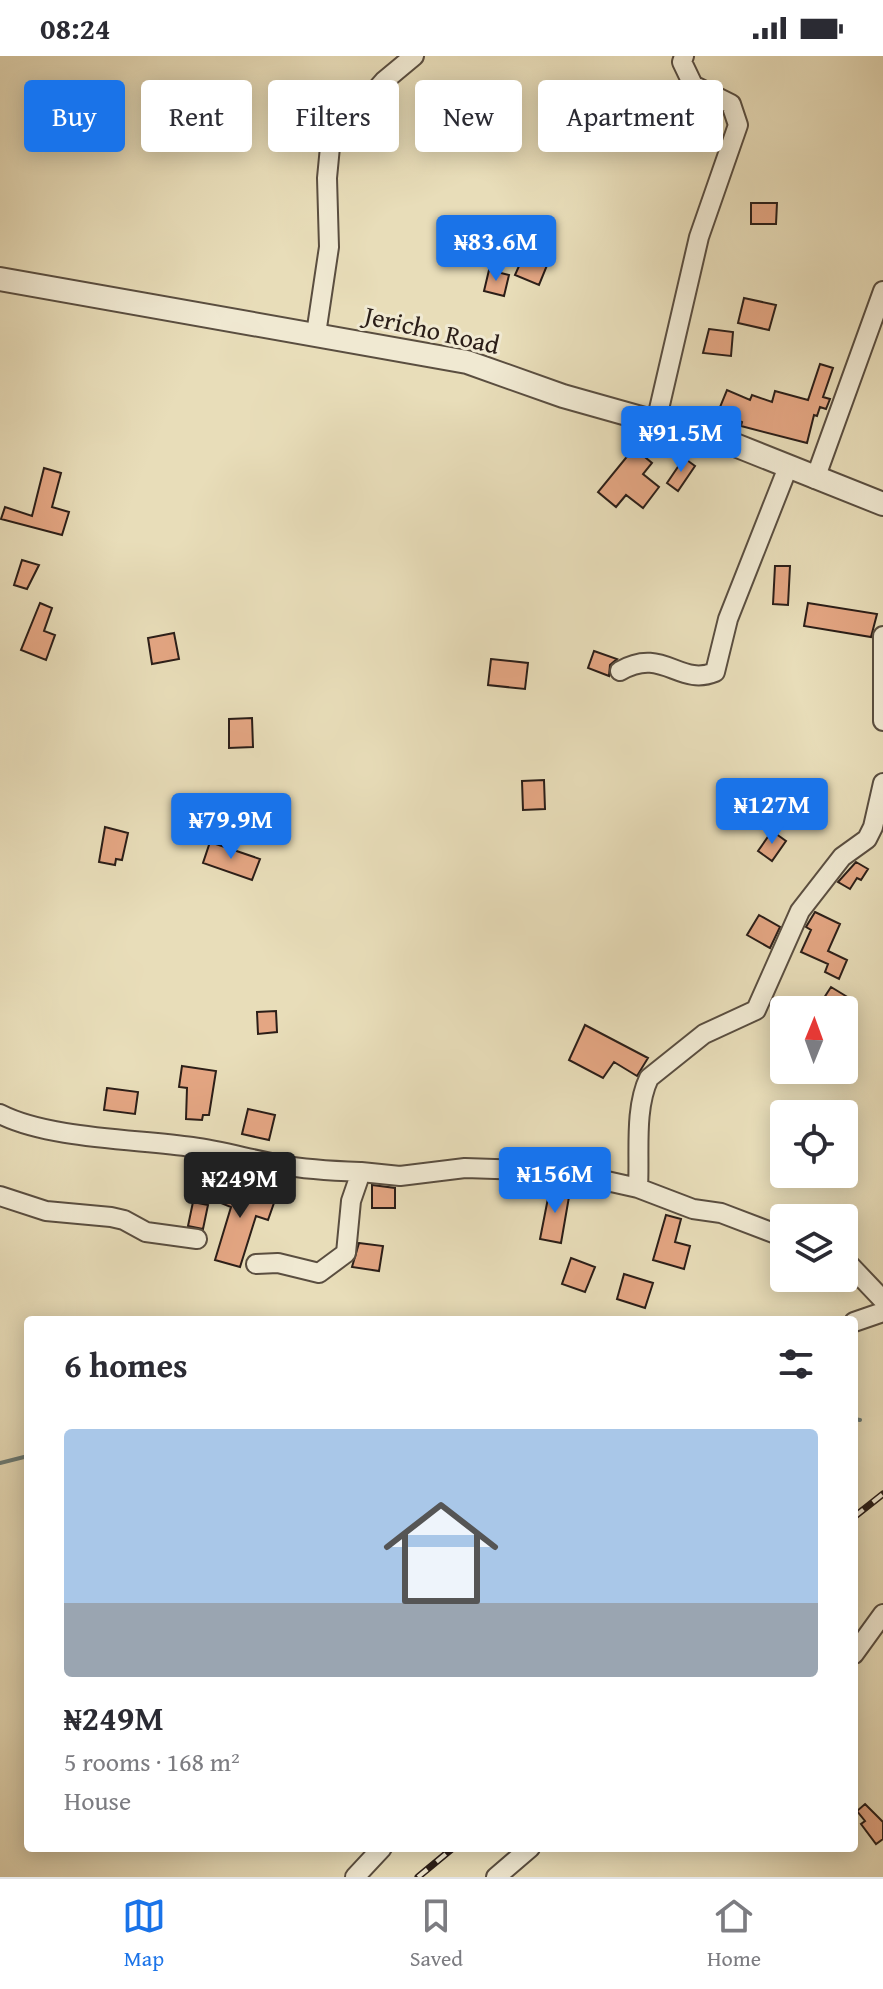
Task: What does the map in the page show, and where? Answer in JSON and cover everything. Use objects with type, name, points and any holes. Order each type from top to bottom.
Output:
[{"type":"street","points":[[316,334],[329,247],[327,178],[332,126],[335,121],[355,114],[384,81],[414,56]]},
{"type":"street","points":[[656,422],[699,237],[738,125],[731,104],[693,85],[682,62],[684,56]]},
{"type":"street","name":"Jericho Road","points":[[0,279],[467,362],[563,396],[730,443],[883,504]]},
{"type":"street","points":[[815,479],[883,291]]},
{"type":"street","points":[[620,671],[637,662],[659,663],[691,675],[704,676],[715,672],[728,619],[788,467]]},
{"type":"street","points":[[883,636],[883,721]]},
{"type":"street","points":[[638,1188],[642,1110],[649,1078],[704,1034],[756,1010],[800,911],[842,857],[878,829],[883,783]]},
{"type":"street","points":[[0,1114],[19,1121],[85,1134],[203,1148],[281,1165],[400,1176],[465,1168],[562,1171],[638,1188],[693,1209],[721,1213],[770,1232]]},
{"type":"street","points":[[256,1264],[278,1263],[319,1273],[346,1253],[351,1201],[361,1172]]},
{"type":"street","points":[[0,1196],[46,1211],[111,1217],[146,1232],[197,1239]]},
{"type":"street","points":[[858,1274],[883,1300]]},
{"type":"street","points":[[858,1321],[883,1312]]},
{"type":"street","points":[[858,1648],[883,1614]]},
{"type":"street","points":[[355,1877],[378,1852]]},
{"type":"street","points":[[496,1877],[525,1852]]},
{"type":"building","points":[[751,203],[777,203],[776,224],[751,224]]},
{"type":"building","points":[[506,219],[526,228],[519,243],[499,235]]},
{"type":"building","points":[[527,248],[550,258],[539,285],[515,275]]},
{"type":"building","points":[[489,270],[509,275],[504,296],[484,291]]},
{"type":"building","points":[[744,298],[776,305],[769,330],[738,323]]},
{"type":"building","points":[[709,329],[733,332],[731,356],[703,353]]},
{"type":"building","points":[[820,364],[833,368],[823,397],[830,399],[826,409],[820,407],[817,416],[814,415],[807,443],[741,426],[742,422],[721,413],[723,409],[720,407],[727,390],[750,400],[752,395],[772,402],[775,391],[808,400]]},
{"type":"building","points":[[634,448],[652,463],[643,474],[659,487],[643,508],[626,495],[616,507],[598,492]]},
{"type":"building","points":[[684,458],[695,466],[678,491],[667,483]]},
{"type":"building","points":[[44,468],[61,473],[52,507],[69,512],[62,535],[1,519],[5,507],[32,516]]},
{"type":"building","points":[[22,560],[39,565],[27,589],[14,585]]},
{"type":"building","points":[[775,566],[790,566],[788,605],[773,604]]},
{"type":"building","points":[[40,603],[52,608],[44,631],[55,635],[46,660],[21,650]]},
{"type":"building","points":[[808,603],[877,614],[871,637],[804,626]]},
{"type":"building","points":[[174,633],[179,659],[152,664],[148,638]]},
{"type":"building","points":[[594,651],[617,659],[610,665],[609,676],[588,668]]},
{"type":"building","points":[[491,659],[528,663],[525,689],[488,685]]},
{"type":"building","points":[[252,718],[253,747],[229,748],[229,719]]},
{"type":"building","points":[[544,780],[545,809],[523,810],[522,781]]},
{"type":"building","points":[[105,827],[128,833],[122,860],[116,859],[115,865],[99,862]]},
{"type":"building","points":[[772,831],[786,841],[772,861],[758,851]]},
{"type":"building","points":[[210,842],[260,859],[252,880],[203,863]]},
{"type":"building","points":[[856,862],[868,869],[850,889],[838,882]]},
{"type":"building","points":[[815,912],[840,924],[828,951],[847,960],[839,979],[825,972],[828,964],[801,952],[811,930],[806,927]]},
{"type":"building","points":[[759,915],[780,927],[770,948],[747,935]]},
{"type":"building","points":[[831,987],[846,996],[825,996]]},
{"type":"building","points":[[276,1011],[277,1032],[258,1034],[257,1012]]},
{"type":"building","points":[[585,1025],[648,1058],[637,1076],[614,1062],[603,1078],[569,1060]]},
{"type":"building","points":[[182,1066],[216,1071],[209,1115],[203,1115],[202,1120],[186,1119],[187,1088],[179,1087]]},
{"type":"building","points":[[107,1088],[138,1092],[135,1114],[104,1110]]},
{"type":"building","points":[[248,1109],[275,1115],[269,1140],[242,1134]]},
{"type":"building","points":[[225,1180],[275,1200],[268,1220],[256,1216],[240,1267],[215,1260],[231,1207],[216,1201]]},
{"type":"building","points":[[372,1185],[395,1188],[395,1208],[372,1208]]},
{"type":"building","points":[[550,1188],[570,1191],[561,1243],[540,1239]]},
{"type":"building","points":[[193,1202],[208,1205],[203,1229],[188,1226]]},
{"type":"building","points":[[666,1215],[681,1219],[675,1242],[690,1246],[684,1269],[653,1260]]},
{"type":"building","points":[[359,1243],[383,1246],[379,1271],[352,1267]]},
{"type":"building","points":[[571,1258],[595,1267],[585,1292],[562,1284]]},
{"type":"building","points":[[624,1274],[653,1283],[645,1308],[617,1299]]},
{"type":"building","points":[[865,1804],[883,1822],[883,1839],[876,1844],[861,1824],[865,1821],[858,1810]]},
{"type":"waterway","points":[[0,1463],[24,1457]]},
{"type":"railway","points":[[858,1514],[883,1494]]},
{"type":"railway","points":[[418,1877],[448,1852]]}]
